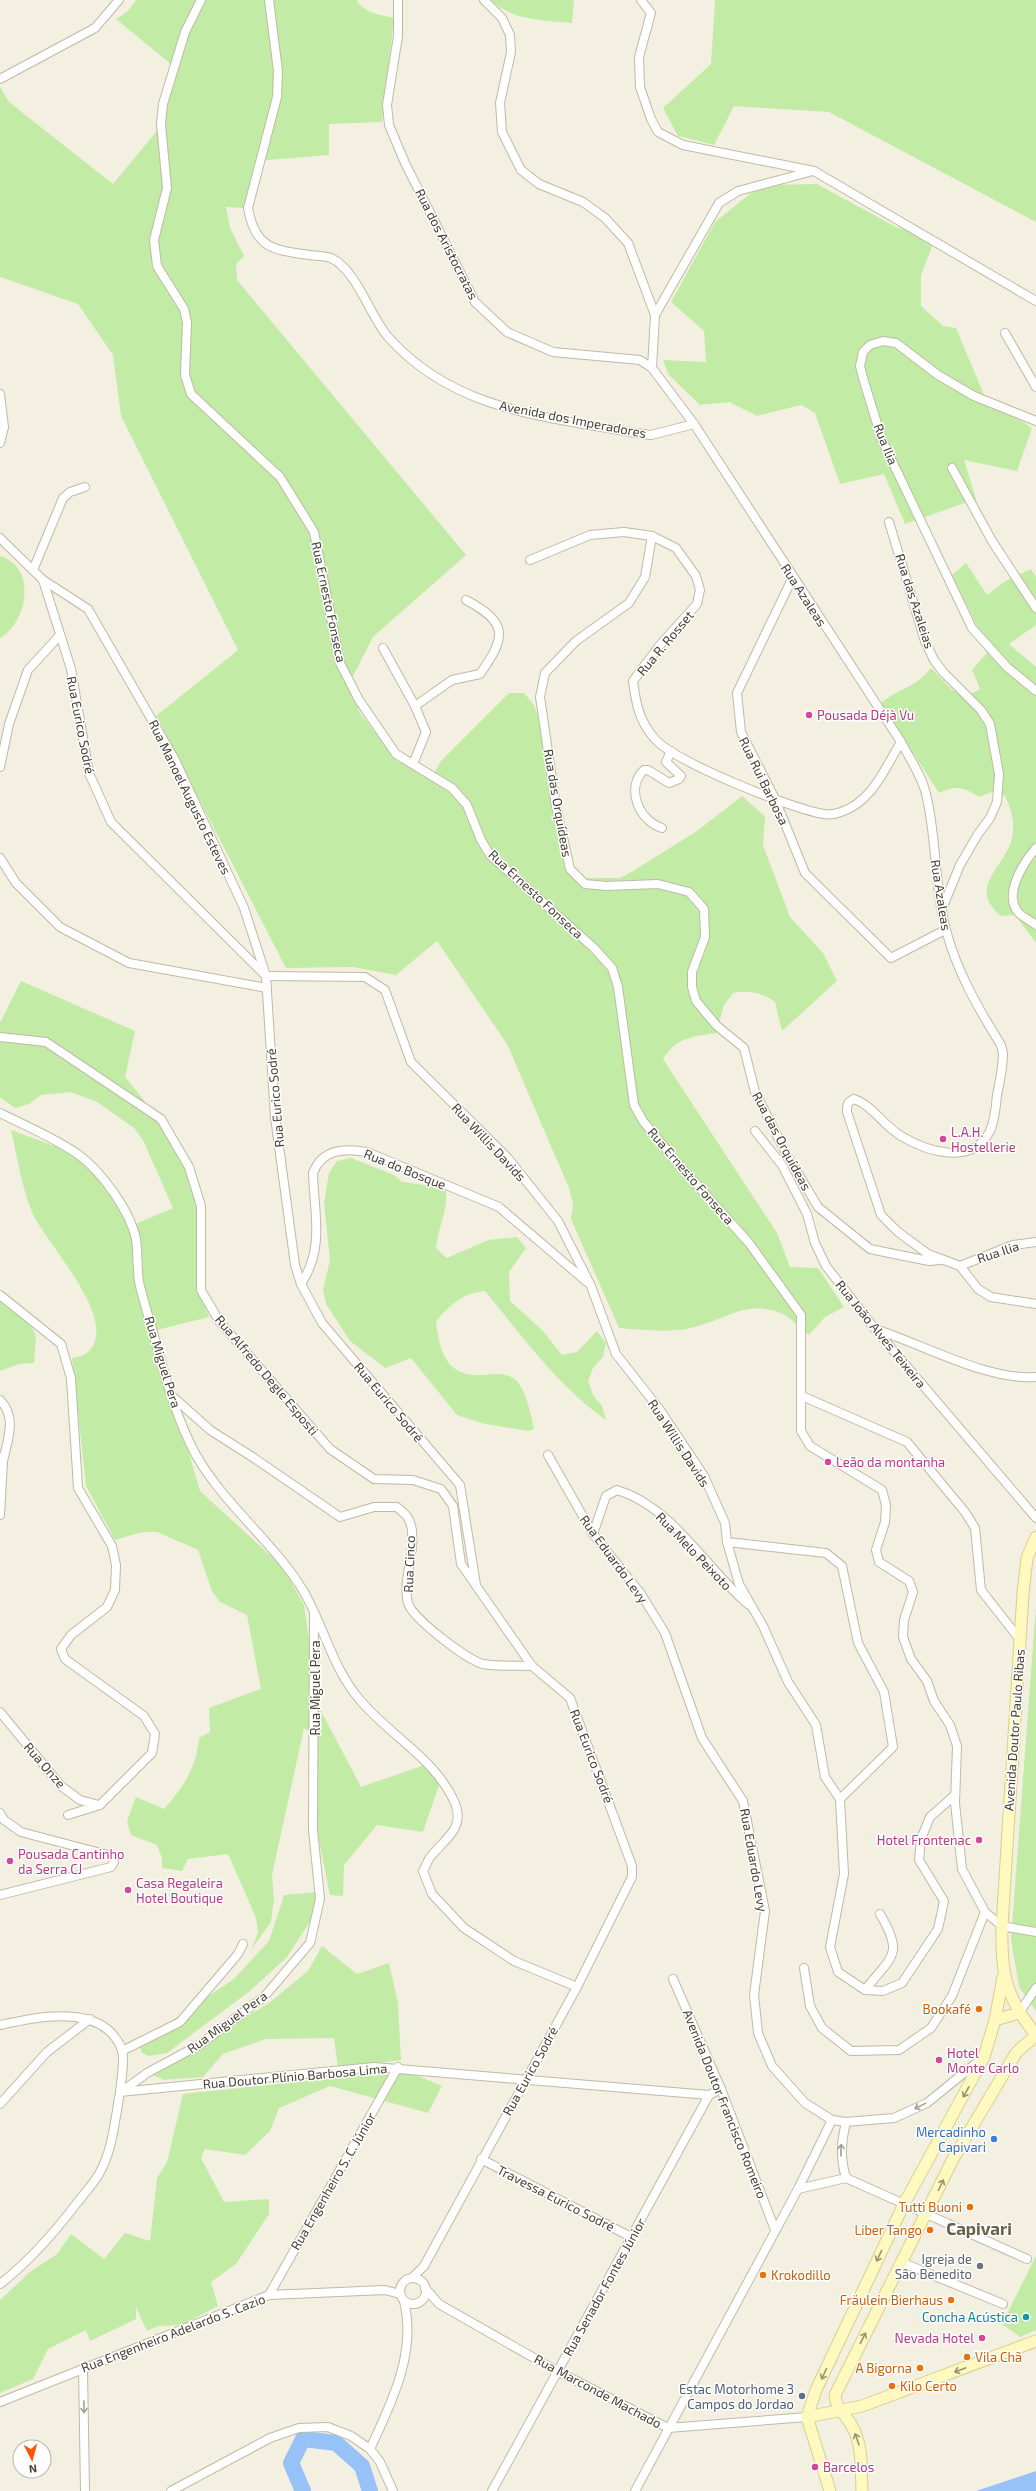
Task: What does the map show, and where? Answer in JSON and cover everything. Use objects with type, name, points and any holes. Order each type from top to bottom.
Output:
[{"type":"street","points":[[0,79],[95,28],[119,0]]},
{"type":"street","name":"Rua Ernesto Fonseca","points":[[201,0],[185,32],[163,104],[161,124],[167,188],[154,240],[157,266],[184,309],[187,322],[185,375],[191,394],[280,477],[314,532],[340,663],[359,700],[396,754],[452,788],[467,805],[480,840],[490,855],[594,948],[612,968],[618,987],[634,1104],[644,1121],[673,1158],[749,1243],[801,1315],[801,1431],[810,1446],[882,1490],[886,1505],[885,1522],[876,1550],[879,1562],[909,1581],[913,1592],[904,1620],[903,1637],[911,1659],[927,1681],[934,1701],[950,1725],[958,1746],[955,1795]]},
{"type":"street","name":"Avenida dos Imperadores","points":[[269,0],[278,70],[276,97],[248,208],[250,224],[261,242],[277,251],[331,258],[347,272],[388,338],[438,381],[471,397],[510,409],[634,433],[651,435],[694,424]]},
{"type":"street","name":"Rua dos Aristocratas","points":[[398,0],[398,36],[387,105],[389,125],[405,163],[475,302],[507,332],[553,352],[640,360],[652,368]]},
{"type":"street","points":[[484,0],[502,18],[510,35],[511,52],[500,103],[502,132],[521,170],[539,184],[583,202],[609,223],[628,243],[655,315],[652,368]]},
{"type":"street","points":[[641,0],[650,13],[639,57],[640,87],[651,119],[658,132],[683,146],[814,171],[1036,301]]},
{"type":"street","points":[[655,315],[719,203],[738,190],[814,171]]},
{"type":"street","points":[[1004,333],[1036,387]]},
{"type":"street","name":"Rua Ilia","points":[[1036,421],[974,396],[938,375],[896,343],[883,341],[870,345],[863,352],[860,366],[882,440],[972,628],[1007,668],[1036,691]]},
{"type":"street","name":"Rua Azaleas","points":[[652,368],[694,424],[900,742],[921,778],[926,793],[946,930],[967,987],[1001,1045],[1003,1053],[990,1130],[983,1142],[971,1150],[954,1154],[942,1153],[902,1137],[888,1127],[862,1102],[854,1099],[847,1104],[847,1112],[882,1215],[904,1236],[928,1254],[960,1266]]},
{"type":"street","points":[[0,394],[4,427],[0,443]]},
{"type":"street","points":[[952,468],[992,541],[1036,608]]},
{"type":"street","points":[[33,570],[63,498],[70,492],[86,487]]},
{"type":"street","name":"Rua das Azaleias","points":[[889,522],[925,641],[934,660],[943,672],[981,710],[990,724],[999,774],[997,802],[990,818],[978,834],[960,865],[942,910]]},
{"type":"street","name":"Rua R. Rosset","points":[[530,560],[590,535],[624,532],[652,536],[676,548],[696,576],[700,590],[697,604],[660,645],[633,681],[636,710],[655,740],[671,751],[714,773],[775,799],[830,815],[856,806],[866,798],[900,742]]},
{"type":"street","name":"Rua das Orquídeas","points":[[652,536],[645,577],[629,603],[576,641],[545,673],[540,697],[556,806],[570,869],[585,884],[606,886],[658,884],[689,892],[704,909],[705,937],[692,972],[692,987],[696,1001],[717,1026],[744,1048],[755,1092],[787,1155],[818,1207],[870,1249],[929,1260],[945,1260]]},
{"type":"street","name":"Rua Eurico Sodré","points":[[0,538],[43,580],[71,669],[89,773],[111,822],[266,976],[275,1117],[295,1265],[301,1284],[322,1323],[460,1485],[477,1590],[532,1666],[570,1698],[622,1833],[633,1872],[577,1987],[481,2159],[424,2266],[412,2278]]},
{"type":"street","name":"Rua Rui Barbosa","points":[[793,577],[737,694],[741,732],[775,799],[805,873],[891,958],[946,930]]},
{"type":"street","name":"Rua Manoel Augusto Esteves","points":[[43,580],[88,609],[175,760],[244,908],[266,976]]},
{"type":"street","points":[[416,706],[452,680],[480,674],[497,649],[500,636],[495,620],[487,611],[466,600]]},
{"type":"street","points":[[0,767],[9,724],[28,670],[60,635]]},
{"type":"street","points":[[383,648],[416,706],[426,736],[413,764]]},
{"type":"street","points":[[662,828],[655,826],[639,807],[634,796],[635,784],[637,776],[644,770],[648,770],[669,783],[679,780],[681,776],[666,762],[671,751]]},
{"type":"street","points":[[1036,848],[1022,864],[1014,897],[1018,911],[1036,925]]},
{"type":"street","points":[[0,858],[16,883],[60,927],[129,963],[267,988]]},
{"type":"street","name":"Rua Willis Davids","points":[[266,976],[365,977],[385,990],[411,1062],[507,1157],[558,1221],[591,1286],[616,1354],[660,1410],[704,1476],[725,1523],[727,1542],[739,1584],[753,1609],[788,1682],[816,1725],[825,1777],[840,1799]]},
{"type":"street","name":"Rua Alfredo Degle Esposti","points":[[0,1037],[46,1042],[162,1119],[189,1167],[201,1206],[201,1290],[219,1321],[330,1449],[374,1479],[414,1480],[440,1489],[453,1506],[461,1564],[477,1590]]},
{"type":"street","name":"Rua Miguel Pera","points":[[0,1112],[79,1156],[104,1181],[122,1204],[136,1238],[139,1281],[170,1394],[196,1455],[219,1490],[279,1558],[303,1591],[314,1613],[313,1830],[320,1899],[310,1942],[264,1996],[199,2045],[147,2073],[120,2092]]},
{"type":"street","name":"Rua João Alves Teixeira","points":[[755,1131],[782,1165],[807,1214],[815,1243],[826,1266],[875,1330],[1036,1518]]},
{"type":"street","name":"Rua do Bosque","points":[[301,1284],[311,1269],[318,1242],[313,1173],[317,1162],[329,1153],[350,1149],[367,1152],[499,1208],[591,1286]]},
{"type":"street","name":"Rua Ilia","points":[[960,1266],[1013,1245],[1036,1242]]},
{"type":"street","points":[[960,1266],[978,1289],[991,1297],[1036,1304]]},
{"type":"street","points":[[2,1298],[61,1344],[71,1378],[78,1488],[112,1546],[116,1565],[115,1590],[107,1607],[71,1635],[61,1649],[65,1659],[144,1716],[155,1734],[152,1753],[100,1805],[68,1815]]},
{"type":"street","points":[[875,1330],[997,1373],[1026,1378],[1036,1377]]},
{"type":"street","name":"Rua Cinco","points":[[170,1394],[210,1430],[254,1458],[340,1518],[374,1507],[397,1507],[408,1518],[412,1538],[406,1584],[408,1604],[418,1617],[469,1659],[484,1664],[532,1666]]},
{"type":"street","points":[[802,1396],[907,1442],[965,1512],[975,1528],[981,1590],[1021,1641]]},
{"type":"street","points":[[0,1400],[8,1408],[11,1420],[2,1457],[0,1515]]},
{"type":"street","name":"Rua Eduardo Levy","points":[[548,1455],[593,1534],[640,1594],[665,1633],[702,1738],[743,1802],[765,1910],[754,1995],[758,2033],[772,2066],[805,2103],[832,2120]]},
{"type":"street","name":"Rua Melo Peixoto","points":[[593,1534],[606,1496],[617,1490],[632,1494],[647,1503],[682,1535],[728,1588],[753,1609]]},
{"type":"street","name":"Avenida Doutor Paulo Ribas","points":[[1003,1976],[1002,1926],[1026,1558],[1036,1537]]},
{"type":"street","points":[[727,1542],[826,1553],[842,1566],[858,1643],[884,1692],[893,1747],[840,1799],[844,1874],[830,1947],[838,1972],[865,1990],[883,1991],[902,1982],[938,1929],[944,1901],[919,1860],[920,1846],[930,1818],[955,1795]]},
{"type":"street","points":[[314,1613],[340,1672],[360,1701],[422,1757],[442,1781],[455,1803],[457,1810],[455,1831],[430,1857],[424,1871],[432,1894],[464,1928],[514,1961],[577,1987]]},
{"type":"street","name":"Rua Onze","points":[[0,1712],[61,1786],[80,1800],[100,1805]]},
{"type":"street","points":[[955,1795],[957,1839],[962,1869],[985,1912],[1002,1926],[1036,1932]]},
{"type":"street","points":[[0,1813],[4,1820],[21,1832],[112,1856],[114,1862],[111,1867],[0,1895]]},
{"type":"street","points":[[804,1968],[810,2006],[822,2028],[851,2051],[899,2050],[931,2028],[952,1996],[985,1912]]},
{"type":"street","points":[[865,1990],[894,1952],[894,1940],[880,1914]]},
{"type":"street","points":[[122,2051],[180,2022],[238,1954],[243,1944]]},
{"type":"street","points":[[812,2433],[817,2425],[834,2413],[835,2394],[924,2214],[953,2159],[1016,2052],[1035,2033],[1021,2016],[1003,1976]]},
{"type":"street","points":[[830,2491],[808,2417],[816,2390],[907,2205],[984,2057],[995,2020],[1003,1976]]},
{"type":"street","name":"Avenida Doutor Francisco Romeiro","points":[[673,1979],[721,2089],[775,2230]]},
{"type":"street","points":[[1021,2016],[1036,1988]]},
{"type":"street","points":[[0,2025],[26,2018],[52,2015],[90,2019],[108,2030],[122,2051],[120,2092],[107,2156],[98,2176],[59,2226],[21,2268],[0,2284]]},
{"type":"street","points":[[995,2020],[1021,2016]]},
{"type":"street","points":[[0,2104],[47,2052],[90,2019]]},
{"type":"street","points":[[635,2491],[798,2189],[832,2120],[846,2122],[894,2118],[927,2103],[984,2057]]},
{"type":"street","name":"Rua Doutor Plínio Barbosa Lima","points":[[120,2092],[374,2067],[398,2067],[709,2095]]},
{"type":"street","name":"Rua Engenheiro S. C. Júnior","points":[[269,2295],[398,2067]]},
{"type":"street","points":[[709,2095],[721,2089]]},
{"type":"street","name":"Rua Senador Fontes Júnior","points":[[492,2491],[709,2095]]},
{"type":"street","points":[[846,2122],[840,2145],[841,2159],[846,2178]]},
{"type":"street","name":"Travessa Eurico Sodré","points":[[481,2159],[631,2237]]},
{"type":"street","points":[[798,2189],[846,2178],[1027,2259]]},
{"type":"street","points":[[901,2262],[1003,2304]]},
{"type":"street","name":"Rua Eurico Sodré","points":[[424,2266],[424,2286]]},
{"type":"street","points":[[385,2290],[401,2285],[412,2278],[424,2286],[424,2298],[418,2303],[408,2317]]},
{"type":"street","points":[[370,2449],[399,2386],[408,2317],[402,2298],[401,2285]]},
{"type":"street","name":"Rua Marconde Machado","points":[[424,2286],[439,2304],[557,2371],[668,2428],[808,2417]]},
{"type":"street","name":"Rua Engenheiro Adelardo S. Cazio","points":[[0,2402],[269,2295],[385,2290],[402,2298]]},
{"type":"street","points":[[402,2298],[418,2303]]},
{"type":"street","name":"Rua Marconde Machado","points":[[418,2303],[439,2304]]},
{"type":"street","points":[[808,2417],[834,2413],[862,2406],[1036,2341]]},
{"type":"street","points":[[83,2368],[85,2491]]},
{"type":"street","points":[[834,2413],[852,2426],[859,2443],[862,2491]]},
{"type":"street","points":[[793,2419],[812,2433]]},
{"type":"street","points":[[171,2491],[270,2438],[299,2428],[328,2427],[350,2436],[370,2449],[380,2462],[393,2491]]},
{"type":"green space","points":[[136,0],[357,0],[363,8],[368,11],[394,18],[382,122],[329,124],[329,155],[256,161],[243,208],[226,207],[230,228],[244,256],[236,264],[237,280],[466,555],[373,637],[349,684],[360,713],[397,761],[433,775],[441,761],[509,693],[524,693],[534,705],[539,719],[565,868],[576,878],[620,878],[697,831],[742,796],[765,816],[763,845],[790,917],[823,953],[837,981],[782,1031],[775,1002],[755,993],[733,993],[724,1005],[716,1033],[686,1039],[674,1046],[663,1059],[777,1233],[790,1267],[818,1268],[844,1307],[825,1317],[809,1335],[785,1315],[772,1310],[759,1308],[747,1309],[686,1329],[661,1331],[619,1328],[571,1219],[573,1204],[569,1188],[507,1044],[437,941],[396,975],[353,967],[286,968],[156,716],[238,650],[121,416],[113,355],[78,304],[0,277],[0,87],[9,102],[113,184],[156,132],[172,65],[116,19],[128,11]]},
{"type":"green space","points":[[491,0],[574,0],[572,23],[539,20],[519,16],[500,7]]},
{"type":"green space","points":[[715,0],[1036,0],[1036,222],[829,112],[734,106],[714,145],[678,136],[663,108],[711,64]]},
{"type":"green space","points":[[817,184],[896,227],[924,235],[932,247],[921,275],[921,306],[943,326],[956,328],[984,395],[1032,428],[1017,471],[964,460],[976,499],[905,524],[884,474],[840,484],[815,413],[801,405],[757,416],[729,402],[700,405],[668,374],[663,360],[706,362],[704,331],[671,302],[715,222],[761,185]]},
{"type":"green space","points":[[0,556],[12,562],[20,571],[24,583],[24,595],[22,608],[17,620],[10,630],[0,638]]},
{"type":"green space","points":[[966,563],[987,595],[1004,582],[1031,569],[1036,577],[1036,625],[1009,644],[1036,667],[1036,943],[1015,915],[1001,916],[991,906],[987,896],[991,877],[1008,848],[1012,838],[1012,817],[1005,796],[992,792],[979,797],[960,788],[945,790],[939,793],[881,703],[919,680],[931,668],[952,690],[966,696],[980,689],[972,670],[989,650],[952,575]]},
{"type":"green space","points":[[21,981],[135,1031],[125,1077],[159,1121],[179,1154],[192,1189],[196,1207],[197,1276],[209,1317],[153,1331],[200,1491],[283,1567],[304,1605],[314,1675],[310,1690],[361,1787],[427,1764],[439,1785],[423,1832],[377,1825],[344,1865],[343,1896],[330,1895],[318,1835],[317,1738],[304,1728],[272,1875],[274,1899],[271,1922],[251,1950],[258,1933],[256,1918],[228,1854],[188,1859],[182,1871],[162,1868],[162,1858],[157,1845],[131,1835],[127,1821],[136,1797],[164,1809],[183,1785],[192,1768],[199,1738],[210,1732],[209,1708],[261,1689],[247,1615],[220,1602],[212,1591],[198,1550],[157,1532],[142,1532],[115,1540],[86,1486],[72,1358],[82,1356],[87,1353],[96,1339],[95,1322],[89,1303],[78,1282],[40,1226],[28,1203],[11,1130],[74,1153],[100,1182],[131,1226],[173,1208],[143,1140],[134,1128],[97,1102],[71,1092],[41,1095],[29,1104],[15,1108],[0,1097],[0,1023]]},
{"type":"green space","points":[[351,1158],[394,1175],[402,1182],[432,1186],[446,1191],[446,1206],[436,1248],[447,1258],[488,1240],[517,1237],[526,1248],[509,1272],[510,1301],[543,1331],[562,1355],[577,1352],[597,1331],[606,1343],[603,1357],[593,1368],[588,1381],[593,1395],[602,1406],[606,1420],[572,1392],[556,1376],[541,1360],[485,1291],[463,1297],[451,1305],[436,1322],[443,1353],[454,1368],[461,1372],[471,1375],[504,1375],[512,1377],[516,1380],[525,1396],[534,1429],[528,1431],[485,1424],[457,1415],[411,1358],[385,1368],[350,1341],[326,1304],[323,1290],[330,1260],[324,1203],[329,1173],[337,1161]]},
{"type":"green space","points":[[0,1297],[30,1324],[36,1336],[34,1363],[19,1364],[0,1371]]},
{"type":"green space","points":[[1036,1606],[1036,2011],[1019,1987],[1011,1939]]},
{"type":"green space","points":[[318,1892],[313,1917],[287,1957],[250,1991],[167,2053],[149,2056],[142,2053],[139,2046],[167,2024],[234,1979],[269,1941],[284,1895]]},
{"type":"green space","points":[[322,1946],[357,1974],[389,1963],[398,2003],[401,2060],[338,2068],[334,2038],[266,2039],[223,2054],[203,2077],[164,2080],[151,2074],[269,2003],[308,1971]]},
{"type":"green space","points":[[411,2073],[442,2086],[428,2113],[330,2086],[279,2108],[270,2131],[245,2155],[205,2149],[201,2158],[224,2202],[269,2199],[269,2214],[236,2264],[211,2282],[218,2306],[182,2325],[158,2326],[147,2331],[136,2307],[136,2319],[90,2341],[86,2330],[48,2349],[33,2379],[0,2393],[0,2300],[30,2272],[57,2254],[71,2234],[104,2259],[125,2233],[150,2241],[157,2178],[167,2162],[183,2094],[333,2078]]},
{"type":"green space","points":[[1036,2256],[1036,2330],[1020,2337],[1002,2324]]},
{"type":"water","points":[[1036,2471],[1036,2491],[976,2491]]},
{"type":"waterway","points":[[303,2491],[291,2463],[303,2439],[336,2443],[362,2466],[370,2491]]},
{"type":"place","name":"Pousada Déjà Vu","points":[[809,715]]},
{"type":"place","name":"L.A.H. Hostellerie","points":[[943,1139]]},
{"type":"place","name":"Leão da montanha","points":[[828,1462]]},
{"type":"place","name":"Hotel Frontenac","points":[[979,1840]]},
{"type":"place","name":"Pousada Cantinho da Serra CJ","points":[[10,1861]]},
{"type":"place","name":"Casa Regaleira Hotel Boutique","points":[[128,1890]]},
{"type":"place","name":"Bookafé","points":[[979,2009]]},
{"type":"place","name":"Hotel Monte Carlo","points":[[939,2060]]},
{"type":"place","name":"Mercadinho Capivari","points":[[994,2139]]},
{"type":"place","name":"Tutti Buoni","points":[[970,2207]]},
{"type":"place","name":"Liber Tango","points":[[930,2230]]},
{"type":"place","name":"Igreja de São Benedito","points":[[980,2266]]},
{"type":"place","name":"Krokodillo","points":[[763,2275]]},
{"type":"place","name":"Fräulein Bierhaus","points":[[951,2300]]},
{"type":"place","name":"Concha Acústica","points":[[1026,2317]]},
{"type":"place","name":"Nevada Hotel","points":[[982,2338]]},
{"type":"place","name":"Vila Chã","points":[[967,2357]]},
{"type":"place","name":"A Bigorna","points":[[920,2368]]},
{"type":"place","name":"Kilo Certo","points":[[892,2386]]},
{"type":"place","name":"Estac Motorhome 3 Campos do Jordao","points":[[802,2396]]},
{"type":"place","name":"Barcelos","points":[[815,2467]]},
{"type":"district","name":"Capivari","points":[[979,2228]]}]
